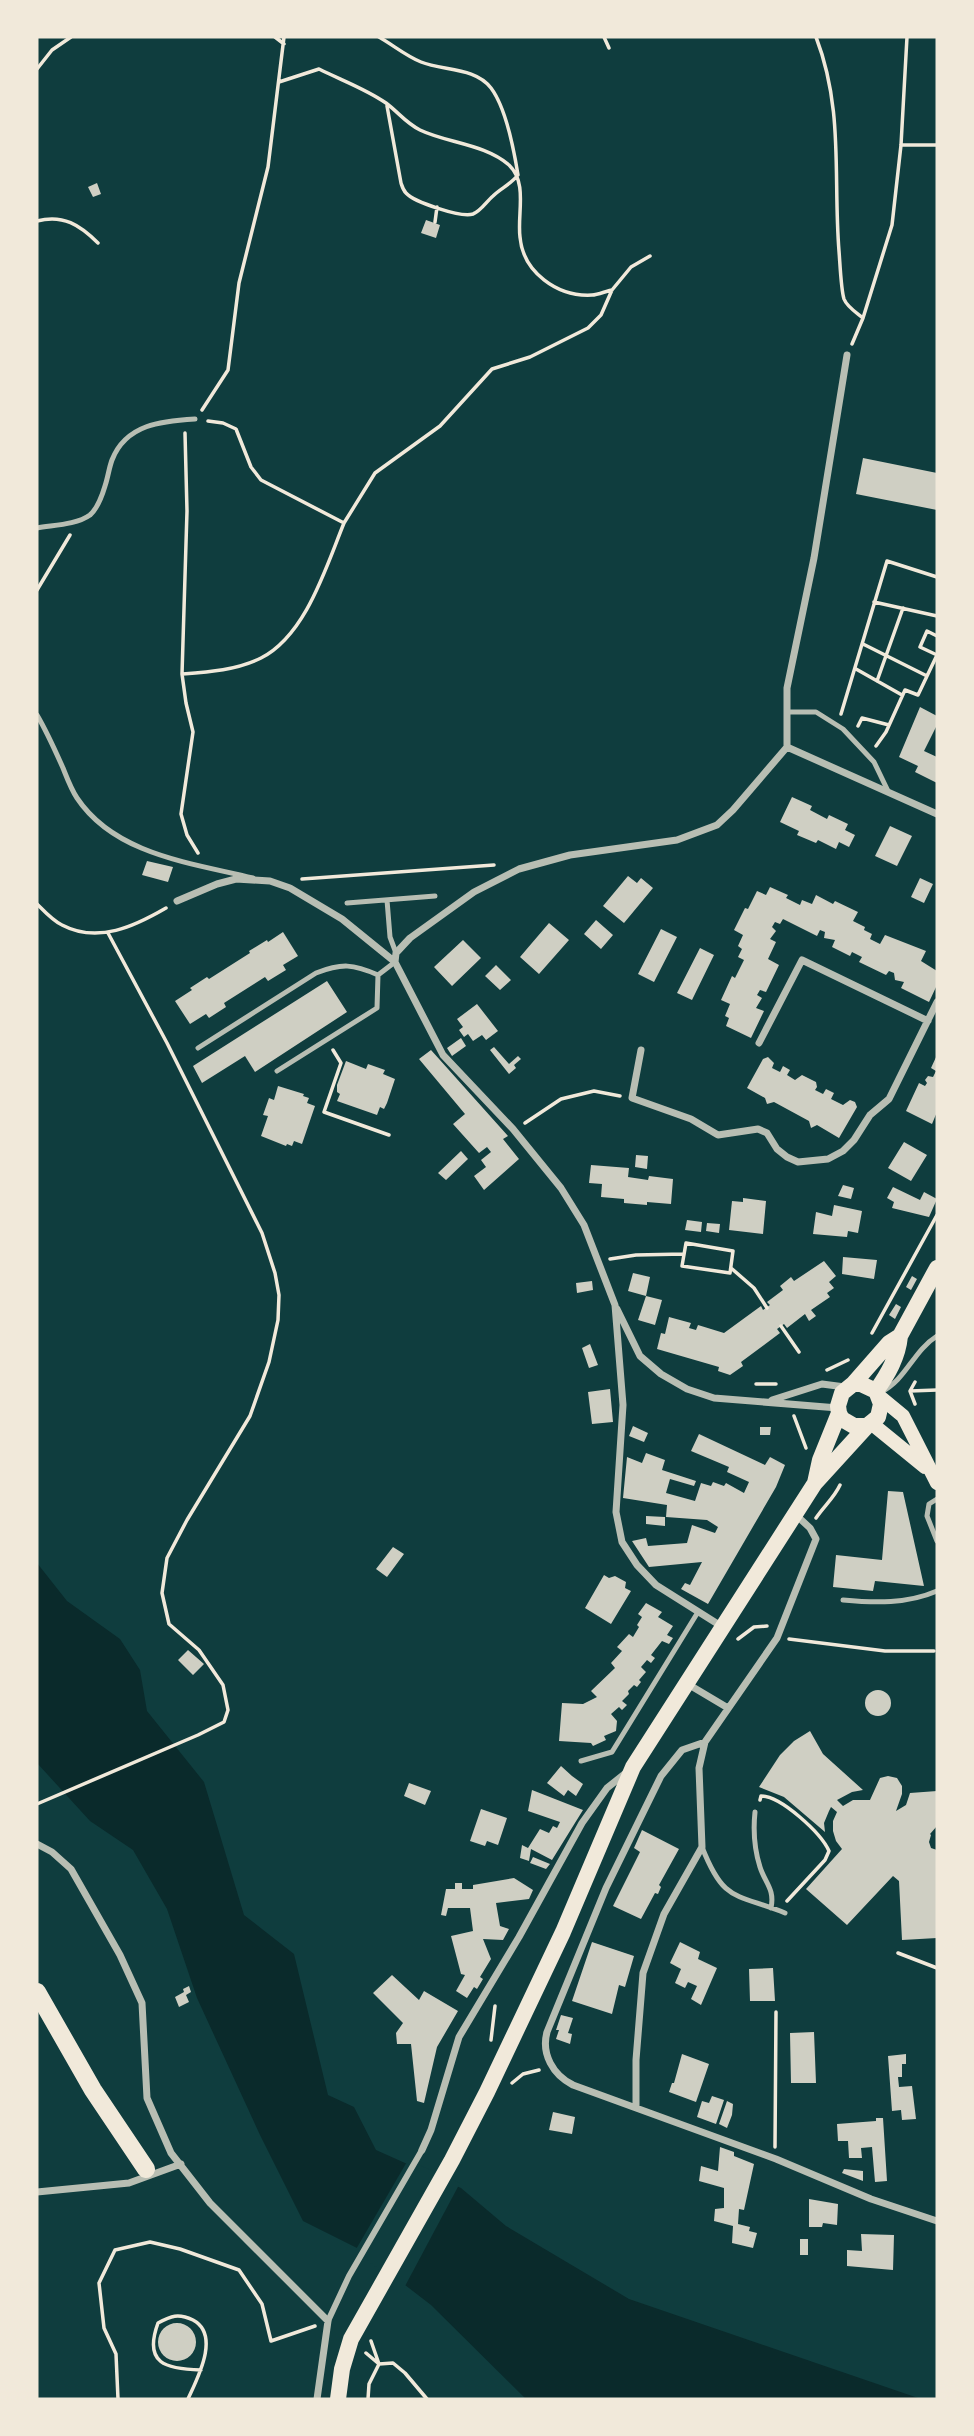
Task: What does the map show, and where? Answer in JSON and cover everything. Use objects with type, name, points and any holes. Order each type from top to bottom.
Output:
[{"type":"highway","points":[[37,1992],[93,2090],[146,2169]]},
{"type":"main road","points":[[338,2399],[342,2369],[351,2339],[452,2160],[564,1932],[632,1767],[815,1483],[881,1410],[878,1394],[899,1348],[900,1336],[937,1268]]},
{"type":"main road","points":[[900,1336],[889,1343],[839,1399],[839,1411],[842,1419],[853,1426],[869,1425],[934,1478]]},
{"type":"main road","points":[[850,1386],[861,1384],[878,1394],[903,1416],[934,1478]]},
{"type":"main road","points":[[815,1483],[820,1460],[839,1411]]},
{"type":"street","points":[[396,962],[396,953],[410,938],[474,892],[519,869],[570,855],[677,840],[717,825],[787,747],[787,688],[814,558],[848,355]]},
{"type":"street","points":[[787,747],[937,814]]},
{"type":"street","points":[[177,901],[217,884],[256,878],[290,888],[342,919],[396,962],[443,1055],[513,1129],[561,1188],[583,1225],[615,1305],[640,1356],[661,1374],[687,1389],[714,1398],[768,1401],[839,1411]]},
{"type":"street","points":[[759,1043],[802,960],[928,1021]]},
{"type":"street","points":[[641,1050],[632,1098],[691,1119],[718,1135],[758,1129],[767,1133],[777,1149],[798,1162],[828,1159],[843,1151],[854,1140],[870,1115],[889,1098],[937,1002]]},
{"type":"street","points":[[615,1305],[623,1405],[616,1512],[622,1542],[656,1585],[721,1626]]},
{"type":"street","points":[[768,1401],[822,1384],[850,1386]]},
{"type":"street","points":[[636,2107],[636,2060],[643,1973],[664,1914],[702,1847],[699,1768],[705,1742],[777,1639],[816,1539],[810,1528],[796,1515]]},
{"type":"street","points":[[685,1682],[728,1707]]},
{"type":"street","points":[[705,1742],[682,1750],[661,1776],[627,1842],[547,2032],[546,2048],[551,2067],[565,2081],[611,2100],[772,2158],[871,2199],[937,2221]]},
{"type":"street","points":[[317,2399],[328,2321],[349,2276],[422,2150],[431,2130],[459,2037],[519,1937],[582,1823],[607,1788],[632,1767]]},
{"type":"street","points":[[37,1844],[52,1852],[71,1868],[120,1955],[142,2003],[147,2098],[171,2153],[209,2203],[328,2321]]},
{"type":"street","points":[[37,2192],[129,2183],[181,2164]]},
{"type":"lane","points":[[37,528],[78,521],[91,514],[100,500],[113,459],[122,442],[132,432],[167,421],[195,419]]},
{"type":"lane","points":[[788,712],[816,712],[838,726],[874,762],[888,791]]},
{"type":"lane","points":[[37,715],[76,797],[102,828],[135,846],[206,867],[256,878]]},
{"type":"lane","points":[[347,902],[435,897]]},
{"type":"lane","points":[[387,900],[390,937],[396,953]]},
{"type":"lane","points":[[378,975],[396,962]]},
{"type":"lane","points":[[198,1048],[316,973],[330,968],[356,966],[378,975]]},
{"type":"lane","points":[[277,1071],[377,1008],[378,975]]},
{"type":"lane","points":[[878,1394],[899,1380],[915,1356],[937,1336]]},
{"type":"lane","points":[[937,1499],[929,1504],[927,1516],[937,1541]]},
{"type":"lane","points":[[843,1600],[880,1603],[924,1597],[937,1591]]},
{"type":"lane","points":[[581,1761],[612,1752],[698,1612]]},
{"type":"lane","points":[[755,1812],[755,1843],[761,1868],[773,1896],[771,1908]]},
{"type":"lane","points":[[702,1847],[711,1870],[723,1888],[735,1896],[782,1912]]},
{"type":"path","points":[[37,69],[52,50],[71,37]]},
{"type":"path","points":[[275,37],[284,44]]},
{"type":"path","points":[[206,867],[187,835],[181,814],[193,732],[182,674],[187,512],[186,431],[210,402],[228,370],[239,282],[268,167],[284,37]]},
{"type":"path","points":[[379,37],[422,63],[472,74],[491,86],[511,142],[518,175],[521,247],[535,273],[558,289],[592,295],[612,290]]},
{"type":"path","points":[[604,37],[609,48]]},
{"type":"path","points":[[816,37],[832,95],[837,143],[836,218],[844,300],[863,318]]},
{"type":"path","points":[[848,355],[863,318],[892,225],[901,145],[907,37]]},
{"type":"path","points":[[279,82],[319,69],[387,104],[409,124],[498,158],[518,175]]},
{"type":"path","points":[[387,104],[401,183],[406,194],[469,216],[477,213],[495,194],[510,186],[518,175]]},
{"type":"path","points":[[901,145],[937,145]]},
{"type":"path","points":[[435,222],[437,207]]},
{"type":"path","points":[[37,221],[57,219],[75,222],[98,243]]},
{"type":"path","points":[[182,674],[237,667],[262,658],[282,642],[298,625],[344,523],[375,473],[440,426],[492,369],[530,357],[588,328],[601,315],[612,290],[631,267],[650,256]]},
{"type":"path","points":[[195,419],[223,423],[236,429],[251,467],[261,480],[344,523]]},
{"type":"path","points":[[37,590],[78,521]]},
{"type":"path","points":[[838,726],[887,561],[937,577]]},
{"type":"path","points":[[874,572],[882,574]]},
{"type":"path","points":[[874,602],[937,616]]},
{"type":"path","points":[[877,681],[903,608]]},
{"type":"path","points":[[859,625],[867,627]]},
{"type":"path","points":[[876,746],[905,690],[918,695],[937,655],[920,647],[927,631],[937,636]]},
{"type":"path","points":[[862,644],[927,676]]},
{"type":"path","points":[[855,668],[902,695]]},
{"type":"path","points":[[845,679],[850,683]]},
{"type":"path","points":[[857,729],[862,718],[889,725]]},
{"type":"path","points":[[270,881],[498,865]]},
{"type":"path","points":[[37,904],[61,925],[85,933],[108,933],[143,921],[177,901]]},
{"type":"path","points":[[37,1804],[224,1722],[228,1710],[223,1685],[199,1650],[169,1624],[162,1592],[167,1558],[250,1416],[269,1362],[278,1320],[279,1295],[275,1273],[262,1233],[167,1042],[108,933]]},
{"type":"path","points":[[327,1040],[341,1063],[324,1112],[389,1135]]},
{"type":"path","points":[[513,1129],[530,1121],[561,1099],[594,1091],[632,1098]]},
{"type":"path","points":[[686,1244],[733,1251],[730,1273],[682,1266],[684,1254],[686,1244]]},
{"type":"path","points":[[599,1262],[636,1255],[684,1254]]},
{"type":"path","points":[[731,1267],[754,1287],[766,1308]]},
{"type":"path","points":[[781,1326],[799,1352]]},
{"type":"path","points":[[910,1391],[937,1390]]},
{"type":"path","points":[[793,1412],[808,1452]]},
{"type":"path","points":[[788,1639],[885,1650],[933,1651]]},
{"type":"path","points":[[755,1812],[761,1796],[770,1796],[785,1805],[824,1841],[829,1851],[825,1860],[782,1912]]},
{"type":"path","points":[[898,1953],[937,1968]]},
{"type":"path","points":[[772,2158],[775,2148],[776,2012]]},
{"type":"path","points":[[506,2087],[523,2074],[551,2067]]},
{"type":"path","points":[[118,2399],[116,2354],[104,2329],[99,2283],[115,2250],[150,2242],[180,2249],[239,2270],[262,2304],[271,2341],[328,2321]]},
{"type":"path","points":[[188,2399],[201,2370],[206,2338],[199,2323],[186,2317],[172,2315],[158,2323],[152,2339],[153,2351],[162,2363],[178,2369],[201,2370]]},
{"type":"path","points":[[368,2399],[369,2385],[379,2364],[371,2342],[373,2335]]},
{"type":"path","points":[[351,2339],[379,2364],[393,2363],[427,2399]]},
{"type":"water","points":[[37,1563],[67,1601],[120,1639],[140,1670],[147,1711],[204,1782],[244,1915],[294,1954],[328,2095],[354,2107],[376,2150],[461,2188],[506,2226],[629,2299],[921,2399],[526,2399],[431,2305],[357,2248],[303,2221],[197,1998],[167,1909],[133,1850],[90,1821],[37,1763]]},
{"type":"pier","points":[[408,2160],[460,2183],[404,2288],[355,2251]]},
{"type":"building","points":[[97,183],[101,194],[93,197],[88,187]]},
{"type":"building","points":[[426,220],[440,225],[436,238],[421,233]]},
{"type":"building","points":[[863,458],[937,473],[937,510],[856,494]]},
{"type":"building","points":[[920,707],[937,716],[937,725],[924,751],[937,757],[937,783],[915,772],[918,766],[899,757]]},
{"type":"building","points":[[792,797],[812,806],[810,810],[827,819],[829,815],[848,824],[845,830],[855,835],[849,847],[839,842],[836,849],[818,840],[816,843],[797,835],[799,831],[780,822]]},
{"type":"building","points":[[890,826],[912,836],[897,866],[875,856]]},
{"type":"building","points":[[147,861],[173,867],[168,882],[142,875]]},
{"type":"building","points":[[628,876],[637,883],[641,878],[653,888],[624,923],[603,906]]},
{"type":"building","points":[[920,878],[933,884],[924,903],[911,897]]},
{"type":"building","points":[[770,887],[788,895],[786,898],[800,905],[802,900],[812,904],[816,895],[833,904],[835,901],[858,912],[853,921],[872,934],[870,939],[880,944],[885,935],[926,951],[921,961],[937,971],[937,985],[929,1002],[901,988],[904,982],[895,980],[894,973],[889,971],[886,975],[859,962],[862,957],[852,952],[850,956],[832,947],[835,940],[824,938],[825,932],[820,930],[817,936],[783,919],[780,924],[775,922],[772,927],[776,931],[770,939],[776,942],[768,959],[779,965],[766,992],[760,990],[757,995],[762,998],[756,1008],[764,1011],[751,1038],[726,1026],[729,1018],[725,1016],[730,1004],[721,1000],[732,976],[735,978],[744,960],[738,957],[742,949],[738,946],[743,935],[734,930],[757,891],[766,895]]},
{"type":"building","points":[[596,920],[613,935],[601,949],[584,934]]},
{"type":"building","points":[[549,923],[569,940],[539,974],[520,957]]},
{"type":"building","points":[[661,929],[677,937],[654,982],[638,974]]},
{"type":"building","points":[[283,932],[298,956],[283,965],[286,970],[268,981],[265,977],[224,1003],[226,1007],[209,1018],[206,1014],[190,1024],[175,1001],[207,977],[209,979],[250,953],[249,951]]},
{"type":"building","points":[[463,940],[481,958],[452,986],[434,967]]},
{"type":"building","points":[[700,948],[714,955],[692,1000],[677,993]]},
{"type":"building","points":[[496,965],[511,980],[500,990],[485,976]]},
{"type":"building","points":[[327,981],[347,1012],[255,1072],[245,1056],[202,1083],[193,1066]]},
{"type":"building","points":[[477,1004],[498,1031],[486,1040],[482,1035],[473,1041],[468,1034],[464,1037],[459,1030],[463,1027],[457,1019]]},
{"type":"building","points":[[461,1038],[466,1046],[452,1056],[447,1048]]},
{"type":"building","points":[[494,1047],[509,1064],[518,1056],[521,1059],[509,1074],[490,1050]]},
{"type":"building","points":[[431,1050],[508,1136],[503,1139],[519,1159],[484,1190],[474,1176],[486,1167],[481,1160],[491,1152],[487,1147],[479,1153],[453,1124],[465,1114],[419,1059]]},
{"type":"building","points":[[937,1055],[937,1112],[932,1124],[906,1111],[919,1083],[925,1086],[928,1076],[933,1077],[936,1071],[931,1068]]},
{"type":"building","points":[[768,1057],[774,1063],[772,1068],[780,1072],[783,1066],[790,1070],[787,1075],[795,1080],[802,1075],[816,1082],[815,1090],[823,1094],[826,1089],[834,1093],[831,1099],[843,1105],[850,1100],[855,1102],[857,1107],[839,1138],[817,1125],[811,1128],[809,1121],[774,1102],[767,1104],[765,1098],[747,1088],[763,1059]]},
{"type":"building","points":[[346,1061],[366,1069],[368,1064],[385,1070],[383,1074],[395,1079],[384,1109],[380,1107],[377,1115],[337,1101],[340,1094],[337,1092],[337,1085]]},
{"type":"building","points":[[278,1086],[304,1094],[303,1096],[309,1098],[307,1103],[315,1106],[302,1144],[294,1141],[292,1146],[286,1146],[261,1136],[268,1116],[263,1115],[269,1098],[274,1100]]},
{"type":"building","points":[[904,1142],[927,1155],[911,1181],[888,1168]]},
{"type":"building","points":[[461,1151],[468,1159],[446,1180],[438,1173]]},
{"type":"building","points":[[636,1155],[648,1156],[647,1169],[635,1167]]},
{"type":"building","points":[[591,1165],[629,1168],[628,1177],[648,1180],[649,1176],[673,1179],[671,1204],[624,1203],[624,1199],[601,1197],[602,1184],[589,1183]]},
{"type":"building","points":[[843,1185],[854,1188],[851,1199],[838,1196]]},
{"type":"building","points":[[893,1187],[920,1200],[924,1192],[937,1199],[929,1217],[892,1208],[894,1202],[887,1198]]},
{"type":"building","points":[[743,1198],[766,1201],[763,1234],[729,1230],[732,1201],[743,1202]]},
{"type":"building","points":[[834,1205],[862,1211],[858,1233],[848,1231],[847,1237],[813,1234],[816,1212],[832,1216]]},
{"type":"building","points":[[687,1220],[702,1222],[701,1232],[685,1230]]},
{"type":"building","points":[[707,1223],[720,1224],[719,1233],[706,1231]]},
{"type":"building","points":[[843,1257],[877,1260],[874,1279],[842,1274]]},
{"type":"building","points":[[824,1261],[836,1276],[829,1282],[834,1288],[827,1293],[830,1297],[811,1310],[816,1316],[809,1321],[805,1314],[787,1328],[784,1324],[777,1329],[780,1333],[741,1362],[743,1366],[730,1375],[718,1371],[719,1367],[657,1349],[661,1333],[665,1334],[669,1317],[691,1323],[689,1328],[696,1330],[698,1325],[724,1333],[761,1306],[763,1310],[770,1305],[767,1302],[783,1290],[780,1286],[791,1277],[794,1281]]},
{"type":"building","points":[[633,1273],[650,1277],[646,1296],[628,1291]]},
{"type":"building","points":[[912,1276],[917,1279],[911,1290],[906,1287]]},
{"type":"building","points":[[592,1281],[593,1290],[577,1293],[576,1283]]},
{"type":"building","points":[[646,1296],[662,1300],[655,1325],[638,1320]]},
{"type":"building","points":[[896,1304],[901,1307],[895,1319],[889,1315]]},
{"type":"building","points":[[590,1344],[598,1365],[589,1368],[582,1348]]},
{"type":"building","points":[[610,1389],[613,1422],[592,1424],[588,1392]]},
{"type":"building","points":[[633,1426],[648,1433],[644,1442],[629,1436]]},
{"type":"building","points":[[760,1427],[771,1427],[770,1435],[760,1435]]},
{"type":"building","points":[[699,1434],[765,1465],[770,1457],[785,1465],[776,1487],[708,1604],[681,1589],[685,1583],[690,1585],[702,1562],[649,1567],[632,1541],[646,1538],[648,1546],[687,1543],[692,1525],[715,1533],[718,1527],[707,1520],[666,1517],[667,1505],[623,1498],[627,1457],[642,1463],[646,1453],[665,1460],[662,1470],[696,1481],[694,1486],[670,1479],[666,1493],[695,1501],[701,1483],[711,1486],[713,1482],[724,1486],[726,1483],[744,1493],[749,1482],[727,1472],[729,1467],[691,1451]]},
{"type":"building","points":[[888,1491],[903,1492],[924,1586],[875,1581],[873,1591],[833,1587],[836,1555],[882,1560]]},
{"type":"building","points":[[646,1516],[665,1517],[665,1526],[646,1524]]},
{"type":"building","points":[[393,1547],[404,1554],[387,1577],[376,1569]]},
{"type":"building","points":[[604,1575],[609,1578],[615,1576],[626,1582],[625,1588],[631,1591],[611,1624],[585,1608]]},
{"type":"building","points":[[646,1603],[662,1612],[658,1617],[673,1626],[667,1635],[673,1638],[669,1644],[662,1641],[651,1655],[655,1658],[651,1663],[647,1660],[641,1667],[646,1672],[637,1687],[634,1685],[622,1701],[627,1705],[622,1710],[619,1707],[611,1714],[617,1721],[616,1731],[604,1736],[606,1740],[593,1746],[591,1743],[559,1741],[562,1703],[583,1704],[597,1697],[591,1691],[615,1668],[611,1663],[622,1651],[617,1647],[629,1634],[633,1637],[642,1617],[638,1614]]},
{"type":"building","points":[[188,1650],[204,1664],[193,1675],[178,1660]]},
{"type":"building","points":[[878,1690],[887,1694],[891,1703],[887,1712],[878,1716],[869,1712],[865,1703],[869,1694]]},
{"type":"building","points":[[810,1731],[823,1754],[863,1790],[837,1800],[843,1806],[853,1800],[870,1800],[880,1778],[888,1776],[897,1778],[902,1786],[896,1811],[906,1805],[910,1793],[937,1791],[937,1826],[930,1834],[929,1842],[931,1848],[937,1850],[937,1938],[902,1940],[899,1881],[893,1876],[847,1925],[806,1889],[842,1849],[833,1831],[837,1812],[831,1807],[824,1823],[825,1832],[784,1797],[759,1787],[780,1755],[794,1741]]},
{"type":"building","points":[[561,1766],[583,1784],[576,1796],[568,1790],[564,1796],[547,1783]]},
{"type":"building","points":[[409,1783],[431,1791],[425,1805],[404,1796]]},
{"type":"building","points":[[532,1790],[583,1810],[552,1860],[531,1849],[529,1861],[520,1858],[522,1845],[528,1848],[540,1829],[549,1833],[553,1826],[557,1828],[560,1822],[528,1811]]},
{"type":"building","points":[[481,1809],[507,1818],[498,1845],[487,1841],[485,1846],[470,1841]]},
{"type":"building","points":[[642,1830],[679,1849],[659,1885],[661,1887],[658,1894],[655,1893],[641,1919],[613,1906],[640,1852],[634,1848]]},
{"type":"building","points":[[533,1857],[550,1864],[546,1869],[530,1863]]},
{"type":"building","points":[[514,1878],[533,1890],[529,1899],[496,1903],[500,1926],[509,1929],[503,1940],[483,1939],[491,1959],[480,1977],[483,1979],[477,1989],[474,1987],[467,1998],[456,1991],[465,1975],[461,1974],[451,1936],[473,1931],[470,1908],[448,1908],[446,1916],[441,1915],[446,1889],[455,1889],[455,1883],[462,1883],[462,1889],[473,1889],[473,1885]]},
{"type":"building","points":[[592,1942],[634,1956],[625,1987],[619,1985],[612,2014],[572,2001]]},
{"type":"building","points":[[680,1942],[700,1952],[698,1959],[717,1968],[701,2005],[691,1999],[697,1986],[688,1982],[685,1988],[675,1983],[681,1969],[670,1963]]},
{"type":"building","points":[[773,1968],[775,2001],[750,2001],[749,1969]]},
{"type":"building","points":[[392,1975],[419,2000],[424,1991],[458,2011],[437,2047],[424,2103],[417,2101],[411,2044],[397,2044],[396,2033],[403,2023],[373,1993]]},
{"type":"building","points":[[189,1986],[191,1992],[186,1995],[189,2002],[179,2007],[175,1997]]},
{"type":"building","points":[[561,2015],[573,2018],[568,2033],[572,2034],[570,2044],[556,2039]]},
{"type":"building","points":[[814,2032],[816,2083],[791,2083],[790,2033]]},
{"type":"building","points":[[682,2054],[709,2064],[696,2102],[669,2092]]},
{"type":"building","points":[[906,2054],[906,2064],[902,2064],[902,2077],[898,2077],[899,2087],[912,2086],[916,2119],[902,2120],[901,2110],[892,2111],[888,2056]]},
{"type":"building","points":[[712,2096],[724,2100],[716,2124],[697,2117],[702,2101],[709,2103]]},
{"type":"building","points":[[727,2101],[733,2104],[727,2128],[719,2124]]},
{"type":"building","points":[[553,2112],[575,2117],[572,2134],[549,2130]]},
{"type":"building","points":[[876,2118],[883,2118],[887,2181],[875,2182],[872,2147],[861,2148],[862,2158],[849,2158],[848,2141],[838,2141],[837,2124],[876,2121]]},
{"type":"building","points":[[720,2147],[754,2164],[744,2210],[739,2209],[738,2224],[750,2227],[749,2231],[757,2233],[753,2248],[732,2243],[733,2226],[714,2221],[715,2209],[724,2208],[724,2188],[699,2181],[701,2166],[718,2171]]},
{"type":"building","points":[[844,2169],[863,2171],[863,2181],[842,2173]]},
{"type":"building","points":[[809,2199],[838,2204],[837,2225],[823,2223],[822,2227],[809,2227]]},
{"type":"building","points":[[861,2234],[894,2235],[893,2270],[847,2266],[847,2250],[862,2251]]},
{"type":"building","points":[[800,2239],[808,2239],[808,2255],[800,2255]]},
{"type":"building","points":[[177,2323],[191,2328],[196,2342],[191,2356],[177,2361],[163,2356],[158,2342],[163,2328]]}]
